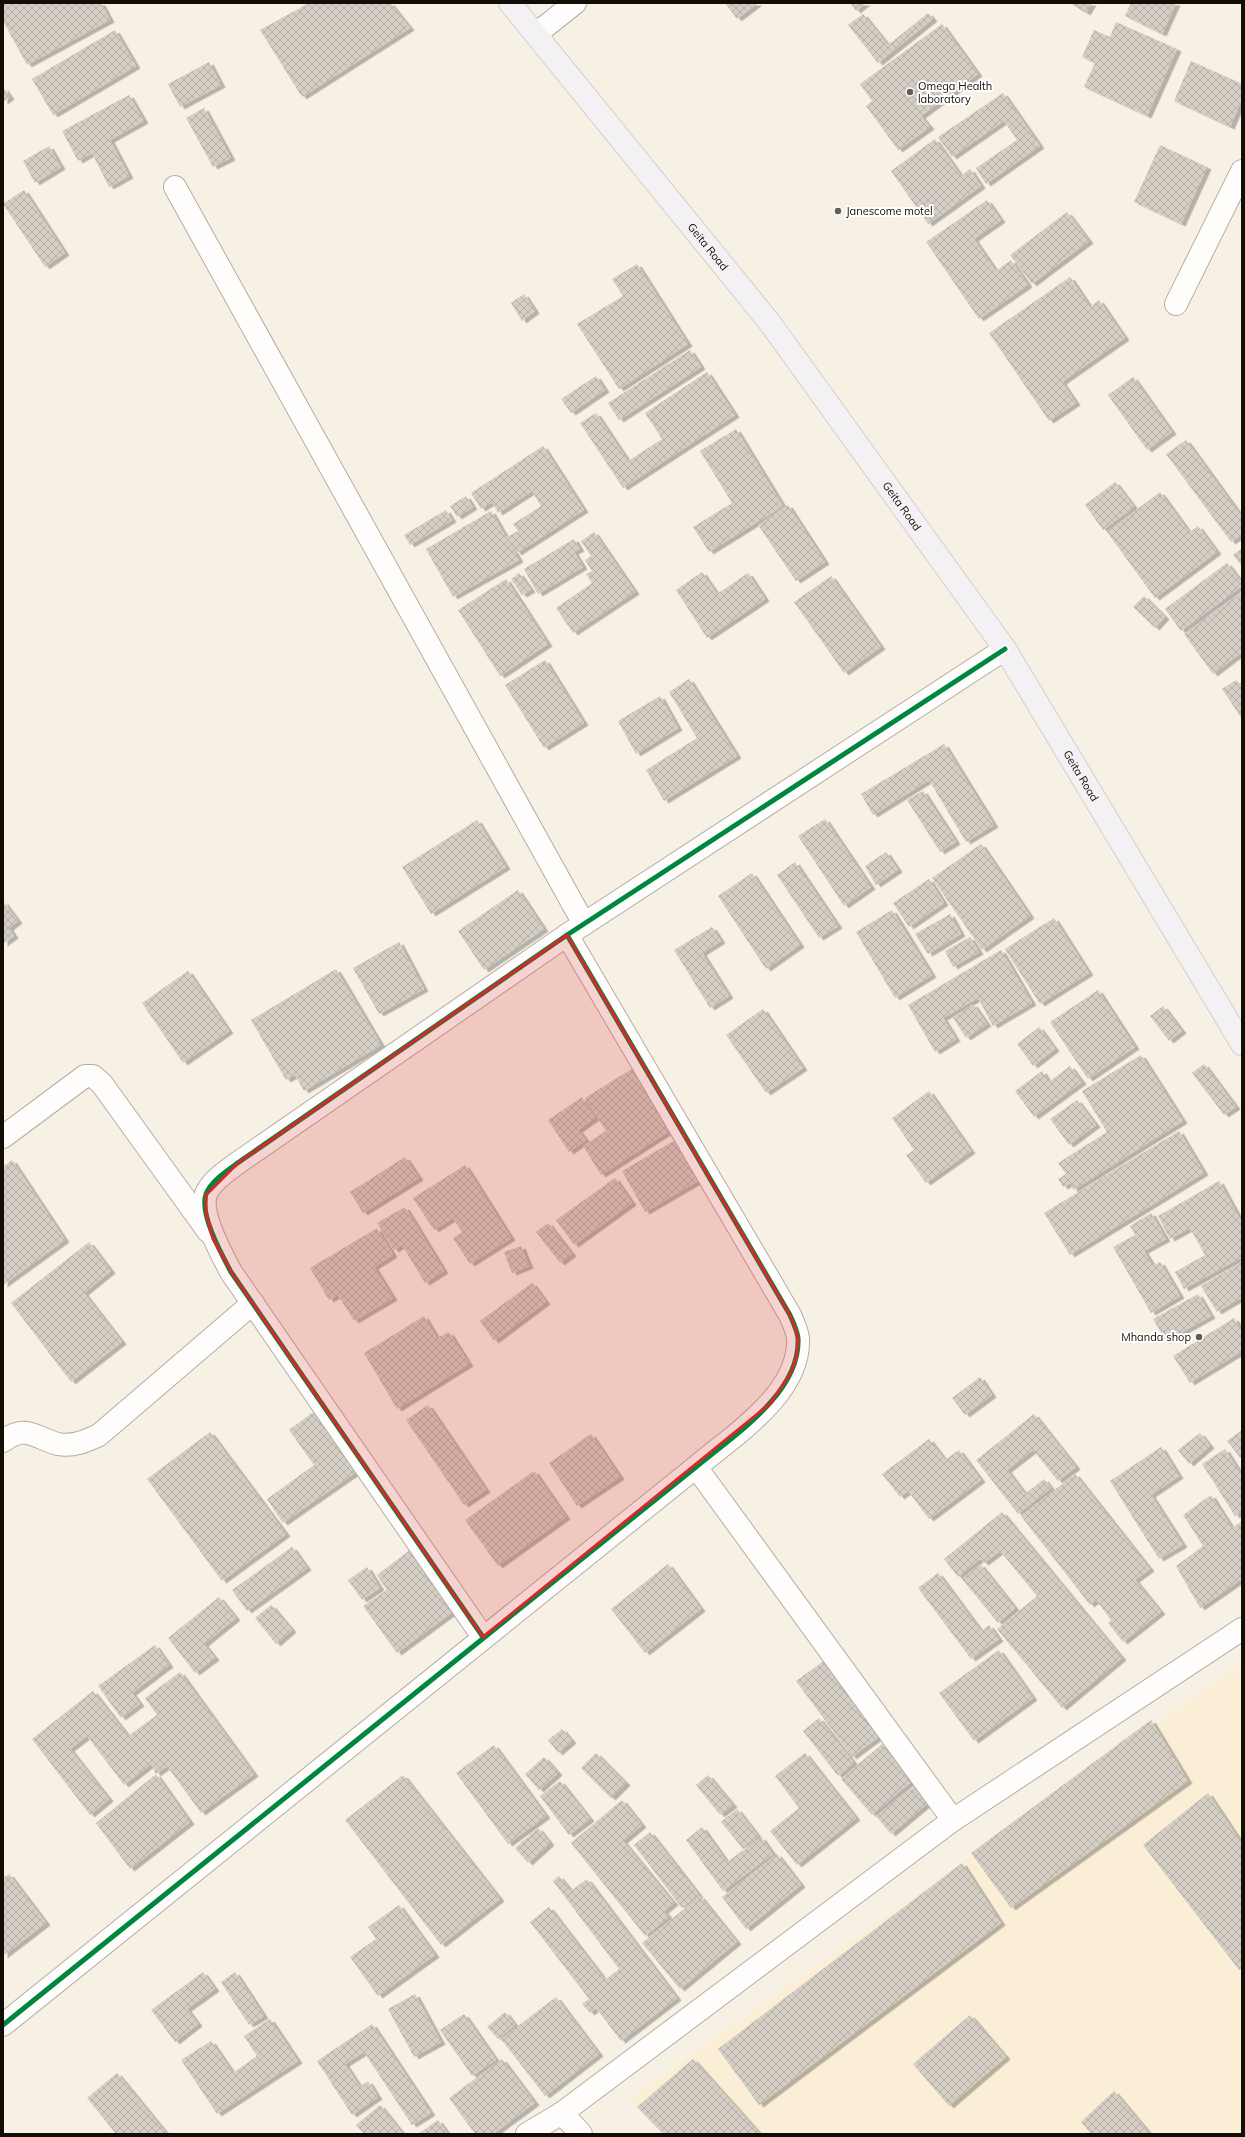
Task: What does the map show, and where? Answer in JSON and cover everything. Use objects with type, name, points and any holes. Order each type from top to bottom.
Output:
[{"type":"highway","name":"Geita Road","points":[[510,3],[770,323],[1006,648],[1242,1044]]},
{"type":"street","points":[[536,34],[575,3]]},
{"type":"street","points":[[1176,304],[1242,172]]},
{"type":"street","points":[[3,2025],[696,1467],[772,1402],[792,1371],[797,1355],[798,1336],[790,1315],[576,930],[175,187]]},
{"type":"street","points":[[213,1239],[206,1213],[206,1195],[219,1178],[239,1162],[576,930],[1006,648]]},
{"type":"street","points":[[3,1137],[85,1076],[93,1076],[102,1084],[213,1239],[231,1272],[483,1638]]},
{"type":"street","points":[[3,1441],[8,1437],[22,1433],[35,1434],[58,1444],[81,1444],[100,1435],[253,1303]]},
{"type":"street","points":[[696,1467],[953,1820]]},
{"type":"street","points":[[527,2134],[562,2113],[953,1820],[1242,1629]]},
{"type":"street","points":[[562,2113],[581,2134]]},
{"type":"highlighted area","points":[[567,935],[790,1315],[798,1336],[797,1355],[792,1371],[771,1403],[483,1637],[231,1272],[213,1239],[206,1213],[206,1195],[239,1162]]},
{"type":"shaded area","points":[[1242,1663],[1242,2134],[664,2134],[631,2097]]},
{"type":"building","points":[[3,3],[101,3],[110,20],[27,65],[3,21]]},
{"type":"building","points":[[309,3],[390,3],[410,28],[302,97],[260,30]]},
{"type":"building","points":[[725,3],[758,3],[737,19]]},
{"type":"building","points":[[850,3],[866,3],[856,11]]},
{"type":"building","points":[[1070,3],[1092,3],[1086,13]]},
{"type":"building","points":[[1131,3],[1176,3],[1162,34],[1125,16]]},
{"type":"building","points":[[928,13],[933,19],[878,63],[848,25],[863,14],[888,45]]},
{"type":"building","points":[[1116,22],[1177,49],[1147,116],[1084,87],[1095,63],[1082,57],[1094,30],[1110,37]]},
{"type":"building","name":"Omega Health laboratory","points":[[942,24],[978,74],[921,116],[930,127],[898,150],[866,106],[872,101],[860,84]]},
{"type":"building","points":[[115,30],[136,66],[53,115],[32,79]]},
{"type":"building","points":[[1191,61],[1242,84],[1242,99],[1230,127],[1174,101]]},
{"type":"building","points":[[209,62],[221,85],[180,107],[168,84]]},
{"type":"building","points":[[3,87],[10,97],[3,102]]},
{"type":"building","points":[[1003,93],[1040,146],[986,184],[976,168],[1017,140],[1004,121],[952,157],[938,137]]},
{"type":"building","points":[[129,95],[144,121],[110,140],[129,176],[109,187],[92,153],[78,161],[62,131]]},
{"type":"building","points":[[204,108],[231,158],[213,167],[186,118]]},
{"type":"building","points":[[935,139],[961,176],[970,169],[981,186],[928,224],[891,171]]},
{"type":"building","points":[[1160,145],[1207,167],[1181,224],[1134,202]]},
{"type":"building","points":[[49,146],[61,167],[35,183],[23,161]]},
{"type":"building","points":[[24,190],[65,253],[45,267],[3,204]]},
{"type":"building","points":[[987,200],[1001,220],[974,239],[996,271],[1011,260],[1028,285],[979,319],[926,242]]},
{"type":"building","points":[[1067,212],[1089,241],[1032,284],[1010,255]]},
{"type":"building","points":[[637,264],[688,344],[619,389],[577,324],[623,296],[612,279]]},
{"type":"building","points":[[1070,277],[1090,307],[1099,300],[1125,338],[1062,382],[1076,403],[1049,421],[989,333]]},
{"type":"building","points":[[524,294],[535,311],[522,321],[511,303]]},
{"type":"building","points":[[690,350],[701,367],[619,420],[608,403]]},
{"type":"building","points":[[707,372],[735,415],[623,488],[580,423],[596,413],[628,461],[662,439],[645,413]]},
{"type":"building","points":[[596,376],[605,390],[571,413],[561,399]]},
{"type":"building","points":[[1133,377],[1172,432],[1147,450],[1108,395]]},
{"type":"building","points":[[736,429],[783,506],[709,552],[693,527],[732,503],[700,451]]},
{"type":"building","points":[[1186,440],[1242,517],[1242,534],[1231,542],[1166,454]]},
{"type":"building","points":[[543,446],[584,510],[517,553],[507,537],[518,531],[513,524],[541,506],[532,491],[498,513],[492,502],[481,509],[471,493]]},
{"type":"building","points":[[1115,482],[1134,507],[1103,530],[1085,505]]},
{"type":"building","points":[[1160,492],[1189,532],[1198,526],[1217,552],[1155,598],[1107,532]]},
{"type":"building","points":[[466,496],[473,507],[457,517],[450,506]]},
{"type":"building","points":[[788,505],[825,562],[796,581],[758,525]]},
{"type":"building","points":[[446,510],[452,520],[410,545],[404,535]]},
{"type":"building","points":[[491,511],[519,560],[453,597],[426,549]]},
{"type":"building","points":[[594,532],[635,592],[573,633],[556,608],[592,583],[586,574],[592,571],[585,560],[591,556],[581,541]]},
{"type":"building","points":[[574,539],[580,549],[574,552],[583,567],[538,594],[524,569]]},
{"type":"building","points":[[1242,548],[1242,566],[1233,555]]},
{"type":"building","points":[[1227,563],[1242,583],[1242,586],[1181,631],[1165,609]]},
{"type":"building","points":[[702,572],[717,594],[748,573],[765,599],[707,638],[676,590]]},
{"type":"building","points":[[519,573],[531,590],[522,595],[511,579]]},
{"type":"building","points":[[831,576],[881,647],[844,673],[794,602]]},
{"type":"building","points":[[506,579],[548,644],[500,676],[458,610]]},
{"type":"building","points":[[1242,592],[1242,652],[1213,674],[1184,634]]},
{"type":"building","points":[[1144,596],[1165,617],[1155,628],[1133,607]]},
{"type":"building","points":[[545,660],[584,723],[544,748],[505,685]]},
{"type":"building","points":[[689,679],[737,756],[664,801],[646,770],[697,738],[669,692]]},
{"type":"building","points":[[1236,680],[1240,685],[1242,684],[1242,719],[1222,689]]},
{"type":"building","points":[[660,696],[678,728],[636,754],[618,721]]},
{"type":"building","points":[[944,744],[994,825],[966,842],[929,780],[873,815],[861,794]]},
{"type":"building","points":[[923,791],[956,842],[940,852],[907,800]]},
{"type":"building","points":[[825,819],[871,887],[844,906],[798,836]]},
{"type":"building","points":[[477,820],[506,867],[431,914],[402,867]]},
{"type":"building","points":[[981,844],[1030,916],[982,950],[932,878]]},
{"type":"building","points":[[886,852],[898,870],[876,885],[865,866]]},
{"type":"building","points":[[795,862],[838,926],[819,938],[777,875]]},
{"type":"building","points":[[752,873],[800,945],[766,969],[718,896]]},
{"type":"building","points":[[929,879],[944,903],[909,927],[893,903]]},
{"type":"building","points":[[518,890],[544,929],[484,970],[458,931]]},
{"type":"building","points":[[3,901],[18,921],[9,928],[14,936],[3,944]]},
{"type":"building","points":[[892,910],[932,975],[895,998],[856,932]]},
{"type":"building","points":[[950,914],[961,934],[928,954],[915,934]]},
{"type":"building","points":[[1054,918],[1089,973],[1040,1004],[1005,949]]},
{"type":"building","points":[[712,927],[721,941],[702,953],[729,996],[710,1008],[674,950]]},
{"type":"building","points":[[970,937],[979,952],[953,967],[945,951]]},
{"type":"building","points":[[399,942],[424,989],[379,1014],[353,968]]},
{"type":"building","points":[[1001,950],[1032,1003],[993,1026],[978,998],[943,1018],[956,1039],[935,1052],[908,1005]]},
{"type":"building","points":[[336,969],[381,1045],[304,1091],[295,1075],[286,1080],[251,1020]]},
{"type":"building","points":[[188,971],[229,1031],[183,1063],[142,1003]]},
{"type":"building","points":[[1098,990],[1135,1047],[1088,1079],[1050,1022]]},
{"type":"building","points":[[973,1004],[987,1024],[966,1038],[953,1018]]},
{"type":"building","points":[[1163,1006],[1182,1031],[1169,1041],[1150,1016]]},
{"type":"building","points":[[763,1009],[803,1068],[766,1093],[726,1035]]},
{"type":"building","points":[[1039,1027],[1055,1049],[1033,1066],[1017,1044]]},
{"type":"building","points":[[1141,1055],[1183,1121],[1073,1190],[1071,1183],[1063,1187],[1058,1179],[1066,1174],[1058,1163],[1107,1132],[1082,1091]]},
{"type":"building","points":[[1204,1064],[1236,1107],[1224,1115],[1192,1073]]},
{"type":"building","points":[[638,1065],[677,1126],[601,1175],[583,1146],[606,1131],[585,1098]]},
{"type":"building","points":[[1070,1066],[1082,1082],[1034,1117],[1015,1091],[1042,1071],[1049,1082]]},
{"type":"building","points":[[929,1091],[971,1151],[926,1183],[906,1155],[914,1150],[892,1118]]},
{"type":"building","points":[[582,1097],[595,1118],[578,1130],[586,1140],[569,1152],[548,1120]]},
{"type":"building","points":[[1077,1100],[1096,1125],[1069,1145],[1050,1119]]},
{"type":"building","points":[[1179,1131],[1204,1173],[1070,1255],[1044,1213]]},
{"type":"building","points":[[682,1136],[705,1177],[645,1212],[622,1171]]},
{"type":"building","points":[[405,1157],[419,1178],[363,1213],[350,1192]]},
{"type":"building","points":[[12,1160],[65,1240],[3,1285],[3,1167]]},
{"type":"building","points":[[465,1165],[511,1238],[470,1264],[453,1238],[462,1232],[453,1218],[434,1230],[413,1198]]},
{"type":"building","points":[[615,1178],[632,1203],[574,1245],[556,1220]]},
{"type":"building","points":[[1219,1181],[1242,1223],[1242,1257],[1184,1289],[1175,1272],[1205,1255],[1190,1228],[1170,1239],[1158,1216]]},
{"type":"building","points":[[405,1207],[444,1271],[425,1283],[402,1245],[394,1250],[377,1223]]},
{"type":"building","points":[[1151,1213],[1166,1239],[1144,1251],[1153,1266],[1160,1262],[1180,1296],[1151,1313],[1113,1247],[1135,1235],[1130,1226]]},
{"type":"building","points":[[548,1223],[572,1254],[560,1263],[536,1232]]},
{"type":"building","points":[[377,1228],[393,1255],[374,1267],[393,1298],[354,1321],[338,1295],[329,1300],[310,1268]]},
{"type":"building","points":[[89,1242],[111,1271],[84,1293],[122,1342],[71,1382],[11,1303]]},
{"type":"building","points":[[521,1246],[529,1266],[512,1273],[504,1252]]},
{"type":"building","points":[[1242,1262],[1242,1297],[1217,1312],[1201,1286]]},
{"type":"building","points":[[532,1283],[546,1302],[494,1341],[480,1321]]},
{"type":"building","points":[[1198,1294],[1211,1316],[1166,1341],[1153,1319]]},
{"type":"building","points":[[424,1316],[437,1338],[449,1332],[469,1364],[397,1409],[364,1353]]},
{"type":"building","points":[[1234,1318],[1242,1332],[1242,1351],[1190,1383],[1173,1356]]},
{"type":"building","points":[[980,1377],[992,1395],[965,1415],[952,1398]]},
{"type":"building","points":[[428,1405],[486,1490],[464,1505],[406,1420]]},
{"type":"building","points":[[316,1410],[359,1470],[283,1523],[267,1499],[314,1465],[289,1430]]},
{"type":"building","points":[[1034,1414],[1076,1467],[1058,1481],[1033,1450],[1007,1470],[1025,1494],[1044,1479],[1051,1488],[1018,1514],[976,1460]]},
{"type":"building","points":[[1242,1430],[1242,1460],[1227,1441]]},
{"type":"building","points":[[210,1432],[286,1534],[222,1581],[147,1479]]},
{"type":"building","points":[[1200,1433],[1210,1446],[1189,1464],[1178,1450]]},
{"type":"building","points":[[591,1434],[620,1477],[577,1506],[549,1463]]},
{"type":"building","points":[[929,1439],[945,1460],[959,1450],[981,1480],[929,1519],[908,1491],[900,1497],[882,1474]]},
{"type":"building","points":[[1161,1447],[1179,1476],[1151,1495],[1183,1545],[1159,1559],[1110,1481]]},
{"type":"building","points":[[1225,1449],[1242,1476],[1242,1512],[1235,1516],[1202,1464]]},
{"type":"building","points":[[534,1471],[566,1517],[498,1566],[465,1520]]},
{"type":"building","points":[[1075,1474],[1150,1569],[1135,1580],[1161,1612],[1123,1642],[1108,1623],[1111,1620],[1096,1600],[1090,1605],[1021,1516]]},
{"type":"building","points":[[1211,1495],[1232,1528],[1242,1521],[1242,1579],[1200,1608],[1176,1566],[1203,1546],[1183,1515]]},
{"type":"building","points":[[1002,1512],[1122,1658],[1062,1708],[997,1629],[1037,1596],[1000,1551],[984,1563],[980,1559],[958,1577],[944,1559]]},
{"type":"building","points":[[292,1547],[307,1568],[247,1611],[232,1590]]},
{"type":"building","points":[[410,1550],[454,1611],[397,1653],[363,1606],[387,1590],[377,1575]]},
{"type":"building","points":[[668,1564],[701,1609],[645,1653],[611,1609]]},
{"type":"building","points":[[980,1564],[1015,1608],[998,1623],[962,1579]]},
{"type":"building","points":[[367,1567],[380,1588],[362,1600],[348,1580]]},
{"type":"building","points":[[938,1573],[981,1631],[989,1625],[999,1639],[971,1659],[918,1588]]},
{"type":"building","points":[[219,1597],[236,1618],[204,1644],[215,1658],[195,1673],[168,1638]]},
{"type":"building","points":[[271,1605],[292,1630],[276,1644],[255,1618]]},
{"type":"building","points":[[155,1645],[169,1665],[132,1693],[140,1704],[121,1718],[98,1686]]},
{"type":"building","points":[[999,1650],[1033,1698],[974,1741],[939,1693]]},
{"type":"building","points":[[825,1660],[880,1736],[852,1757],[796,1681]]},
{"type":"building","points":[[180,1672],[254,1774],[201,1813],[167,1766],[156,1774],[151,1764],[124,1785],[87,1736],[70,1749],[109,1799],[90,1815],[32,1739],[93,1691],[128,1736],[157,1715],[145,1698]]},
{"type":"building","points":[[819,1718],[854,1763],[838,1776],[803,1731]]},
{"type":"building","points":[[1151,1720],[1188,1781],[1011,1908],[971,1853]]},
{"type":"building","points":[[562,1729],[572,1741],[558,1753],[548,1740]]},
{"type":"building","points":[[882,1744],[912,1781],[872,1815],[841,1779]]},
{"type":"building","points":[[494,1745],[546,1816],[508,1844],[456,1773]]},
{"type":"building","points":[[596,1753],[626,1783],[611,1798],[581,1768]]},
{"type":"building","points":[[805,1753],[856,1818],[797,1865],[770,1831],[799,1808],[775,1776]]},
{"type":"building","points":[[544,1757],[558,1773],[539,1790],[525,1774]]},
{"type":"building","points":[[156,1774],[190,1822],[130,1869],[96,1823]]},
{"type":"building","points":[[403,1775],[500,1899],[441,1945],[345,1820]]},
{"type":"building","points":[[708,1775],[733,1805],[720,1815],[696,1785]]},
{"type":"building","points":[[560,1781],[590,1819],[569,1835],[540,1796]]},
{"type":"building","points":[[914,1786],[928,1803],[891,1834],[876,1816]]},
{"type":"building","points":[[1208,1793],[1242,1844],[1242,1968],[1239,1970],[1143,1845]]},
{"type":"building","points":[[622,1800],[642,1825],[623,1841],[674,1903],[664,1911],[669,1917],[645,1936],[571,1843]]},
{"type":"building","points":[[737,1809],[758,1836],[743,1849],[721,1822]]},
{"type":"building","points":[[702,1827],[727,1862],[761,1837],[773,1854],[723,1891],[686,1840]]},
{"type":"building","points":[[538,1828],[550,1843],[528,1863],[515,1848]]},
{"type":"building","points":[[650,1832],[699,1895],[682,1908],[634,1845]]},
{"type":"building","points":[[777,1854],[801,1885],[746,1929],[722,1897]]},
{"type":"building","points":[[962,1863],[1001,1923],[759,2105],[718,2049]]},
{"type":"building","points":[[9,1874],[46,1923],[3,1956],[3,1878]]},
{"type":"building","points":[[559,1876],[571,1891],[587,1879],[677,1998],[621,2041],[596,2008],[590,2013],[582,2004],[589,1999],[530,1922],[549,1907],[605,1980],[619,1969],[553,1881]]},
{"type":"building","points":[[700,1896],[737,1942],[680,1989],[642,1943]]},
{"type":"building","points":[[399,1905],[435,1955],[378,1996],[350,1957],[376,1939],[368,1927]]},
{"type":"building","points":[[203,1972],[215,1989],[187,2009],[198,2024],[175,2042],[151,2010]]},
{"type":"building","points":[[235,1972],[264,2016],[249,2025],[221,1982]]},
{"type":"building","points":[[415,1994],[441,2042],[414,2057],[388,2009]]},
{"type":"building","points":[[556,1997],[599,2054],[545,2096],[501,2039]]},
{"type":"building","points":[[505,2012],[515,2025],[498,2039],[487,2027]]},
{"type":"building","points":[[464,2014],[496,2060],[472,2076],[440,2030]]},
{"type":"building","points":[[970,2015],[1006,2057],[949,2106],[913,2064]]},
{"type":"building","points":[[270,2019],[298,2061],[217,2114],[181,2060],[211,2041],[233,2073],[257,2056],[244,2036]]},
{"type":"building","points":[[372,2024],[431,2113],[412,2125],[364,2052],[345,2064],[360,2087],[368,2081],[378,2097],[352,2115],[317,2061]]},
{"type":"building","points":[[502,2059],[535,2103],[493,2134],[475,2134],[449,2098]]},
{"type":"building","points":[[693,2059],[760,2134],[663,2134],[637,2107]]},
{"type":"building","points":[[117,2073],[167,2134],[116,2134],[87,2098]]},
{"type":"building","points":[[1114,2091],[1150,2134],[1091,2134],[1081,2122]]},
{"type":"building","points":[[380,2105],[403,2134],[364,2134],[356,2125]]},
{"type":"building","points":[[438,2120],[448,2134],[418,2134]]},
{"type":"cycle path","points":[[483,1637],[231,1272],[217,1245],[208,1223],[205,1202],[208,1189],[220,1176],[239,1162],[567,935],[1005,649]]},
{"type":"cycle path","points":[[3,2025],[746,1427],[777,1395],[789,1377],[796,1358],[798,1338],[790,1315],[567,935]]},
{"type":"place","name":"Omega Health laboratory","points":[[910,92]]},
{"type":"place","name":"Janescome motel","points":[[838,211]]},
{"type":"place","name":"Mhanda shop","points":[[1199,1337]]}]
